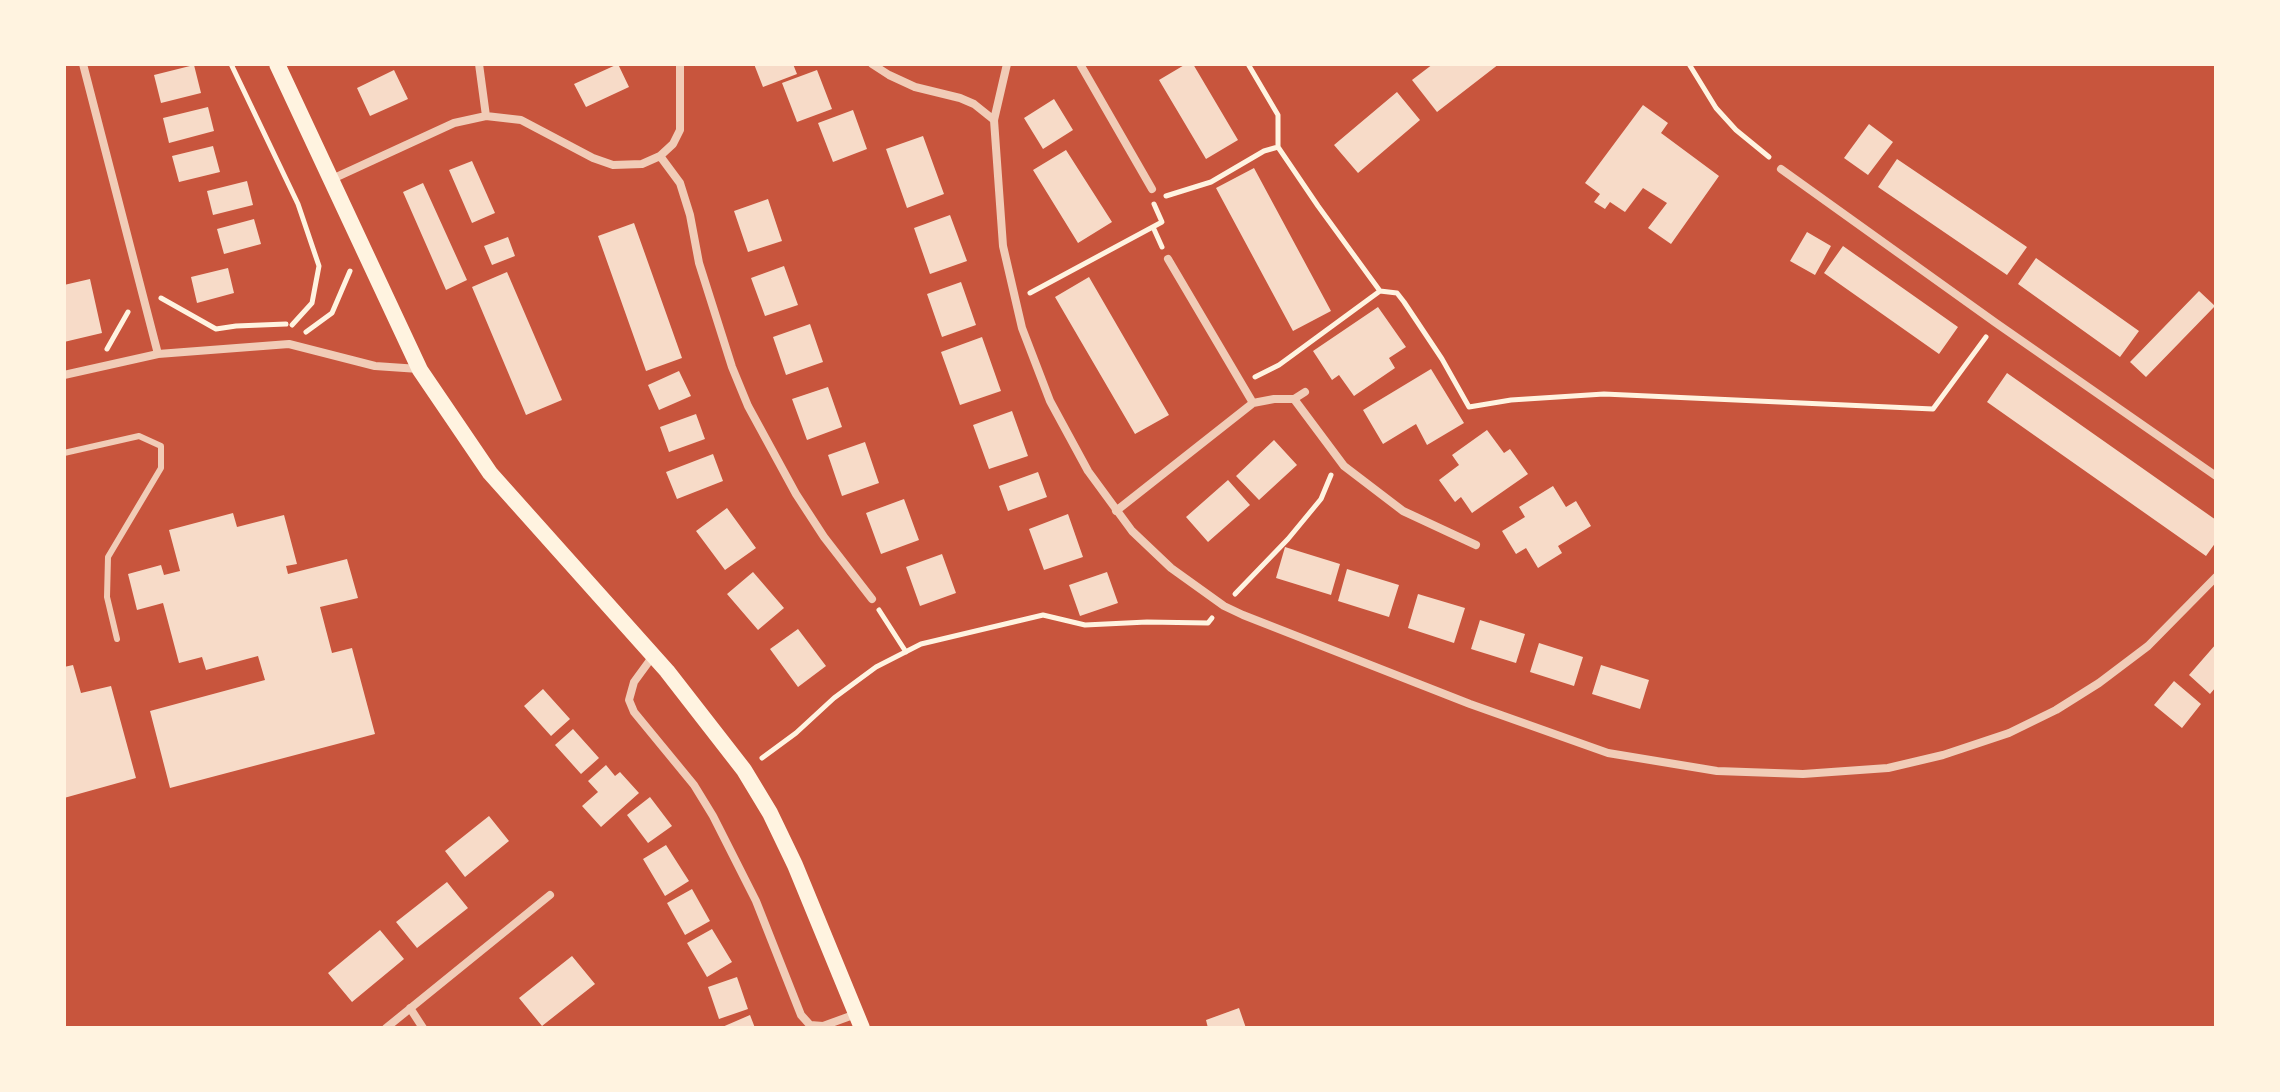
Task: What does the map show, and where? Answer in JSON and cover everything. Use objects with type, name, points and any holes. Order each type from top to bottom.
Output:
[{"type":"main road","points":[[277,64],[420,370],[490,473],[654,656],[706,717],[744,770],[770,813],[795,865],[859,1021]]},
{"type":"street","points":[[83,64],[158,354]]},
{"type":"street","points":[[479,64],[486,116]]},
{"type":"street","points":[[330,180],[454,123],[486,116],[521,120],[593,158],[613,165],[642,164],[660,156],[673,144],[680,130],[680,64]]},
{"type":"street","points":[[872,64],[915,87],[974,104],[994,120]]},
{"type":"street","points":[[1007,64],[994,120],[1003,246],[1031,356],[1050,401],[1088,471],[1116,511],[1154,554],[1224,606],[1470,704],[1608,753],[1717,771],[1803,774],[1888,768],[1943,755],[2009,733],[2056,710],[2099,683],[2148,646],[2216,577]]},
{"type":"street","points":[[1080,64],[1152,189]]},
{"type":"street","points":[[660,156],[680,183],[699,263],[732,367],[748,406],[796,494],[824,537],[872,599]]},
{"type":"street","points":[[1781,169],[2216,476]]},
{"type":"street","points":[[1168,259],[1253,403]]},
{"type":"street","points":[[64,375],[158,354],[289,344],[375,366],[420,370]]},
{"type":"street","points":[[1116,511],[1253,403],[1294,399],[1305,392]]},
{"type":"street","points":[[1294,399],[1344,466],[1403,511],[1476,545]]},
{"type":"street","points":[[654,656],[634,682],[629,700],[634,712],[694,785],[720,828],[756,901],[801,1015],[810,1025],[859,1021]]},
{"type":"street","points":[[386,1028],[550,895]]},
{"type":"street","points":[[410,1008],[423,1028]]},
{"type":"lane","points":[[64,453],[139,436],[161,446],[161,468],[108,557],[107,597],[117,639]]},
{"type":"path","points":[[231,64],[298,204],[319,266],[312,303],[292,325]]},
{"type":"path","points":[[1248,64],[1278,115],[1278,147],[1380,291]]},
{"type":"path","points":[[1689,64],[1716,108],[1781,169]]},
{"type":"path","points":[[1015,301],[1162,222],[1154,204],[1161,197],[1211,182],[1264,151],[1278,147]]},
{"type":"path","points":[[289,344],[332,313],[345,289],[359,244]]},
{"type":"path","points":[[105,352],[142,287],[216,329],[278,323],[310,329]]},
{"type":"path","points":[[1241,384],[1279,365],[1380,291],[1397,293],[1404,302],[1469,407],[1511,400],[1604,394],[1933,409],[1996,323]]},
{"type":"path","points":[[744,770],[796,733],[834,698],[876,667],[921,644],[1043,615],[1085,625],[1208,623],[1288,539],[1321,499],[1338,458]]},
{"type":"path","points":[[872,599],[906,652]]},
{"type":"building","points":[[618,64],[629,87],[586,107],[574,84]]},
{"type":"building","points":[[754,64],[793,64],[797,74],[763,87]]},
{"type":"building","points":[[1186,64],[1193,64],[1238,140],[1206,159],[1159,80]]},
{"type":"building","points":[[1433,64],[1499,64],[1437,112],[1412,80]]},
{"type":"building","points":[[194,65],[201,93],[161,103],[154,75]]},
{"type":"building","points":[[394,70],[408,99],[370,116],[357,88]]},
{"type":"building","points":[[817,70],[832,109],[797,122],[782,83]]},
{"type":"building","points":[[1397,92],[1420,120],[1358,173],[1334,145]]},
{"type":"building","points":[[1054,99],[1073,130],[1043,149],[1024,118]]},
{"type":"building","points":[[1643,105],[1668,123],[1661,133],[1719,176],[1671,244],[1648,228],[1667,203],[1643,188],[1625,212],[1610,202],[1605,209],[1594,202],[1600,194],[1585,183]]},
{"type":"building","points":[[208,107],[214,131],[169,143],[163,118]]},
{"type":"building","points":[[853,110],[867,149],[833,162],[818,123]]},
{"type":"building","points":[[1869,124],[1893,142],[1868,175],[1844,158]]},
{"type":"building","points":[[923,136],[944,194],[907,208],[886,149]]},
{"type":"building","points":[[213,146],[220,172],[179,182],[172,156]]},
{"type":"building","points":[[1066,150],[1112,222],[1078,243],[1033,170]]},
{"type":"building","points":[[1897,159],[2027,247],[2007,275],[1878,187]]},
{"type":"building","points":[[472,161],[495,213],[472,223],[449,170]]},
{"type":"building","points":[[1254,168],[1331,311],[1293,331],[1216,188]]},
{"type":"building","points":[[247,181],[253,205],[213,215],[207,191]]},
{"type":"building","points":[[423,183],[467,280],[446,290],[403,192]]},
{"type":"building","points":[[768,199],[782,241],[748,252],[734,211]]},
{"type":"building","points":[[950,215],[967,261],[930,274],[914,228]]},
{"type":"building","points":[[254,219],[261,244],[224,254],[217,229]]},
{"type":"building","points":[[634,223],[682,358],[646,371],[598,236]]},
{"type":"building","points":[[1807,232],[1831,246],[1815,275],[1790,261]]},
{"type":"building","points":[[508,237],[515,256],[492,265],[484,246]]},
{"type":"building","points":[[1843,246],[1958,327],[1939,354],[1824,273]]},
{"type":"building","points":[[2036,258],[2139,331],[2120,357],[2018,284]]},
{"type":"building","points":[[784,266],[798,305],[765,316],[751,278]]},
{"type":"building","points":[[228,268],[234,293],[197,303],[191,277]]},
{"type":"building","points":[[507,272],[562,400],[526,415],[472,287]]},
{"type":"building","points":[[1089,277],[1169,415],[1135,434],[1055,297]]},
{"type":"building","points":[[90,279],[102,333],[64,342],[64,285]]},
{"type":"building","points":[[961,282],[976,325],[942,337],[927,294]]},
{"type":"building","points":[[2199,291],[2215,306],[2146,377],[2130,362]]},
{"type":"building","points":[[1378,307],[1406,347],[1389,358],[1395,368],[1354,396],[1339,375],[1332,380],[1313,351]]},
{"type":"building","points":[[810,324],[823,362],[786,375],[773,337]]},
{"type":"building","points":[[982,337],[1001,391],[960,405],[941,352]]},
{"type":"building","points":[[1431,369],[1464,423],[1427,445],[1416,424],[1383,444],[1363,410]]},
{"type":"building","points":[[679,371],[691,396],[659,410],[648,385]]},
{"type":"building","points":[[2007,373],[2216,520],[2216,542],[2206,556],[1987,402]]},
{"type":"building","points":[[828,387],[842,427],[807,440],[792,399]]},
{"type":"building","points":[[1012,411],[1028,456],[989,469],[973,425]]},
{"type":"building","points":[[696,414],[705,439],[669,452],[660,427]]},
{"type":"building","points":[[1487,430],[1504,453],[1510,449],[1528,474],[1472,513],[1461,497],[1455,502],[1439,480],[1459,465],[1452,455]]},
{"type":"building","points":[[1274,440],[1297,465],[1259,500],[1236,476]]},
{"type":"building","points":[[865,442],[879,483],[842,496],[828,455]]},
{"type":"building","points":[[713,454],[723,481],[677,499],[666,472]]},
{"type":"building","points":[[1038,472],[1047,497],[1008,511],[999,486]]},
{"type":"building","points":[[1228,480],[1250,505],[1208,542],[1186,517]]},
{"type":"building","points":[[1553,486],[1566,507],[1576,501],[1591,526],[1558,546],[1562,553],[1538,568],[1526,548],[1516,554],[1502,531],[1525,517],[1519,507]]},
{"type":"building","points":[[904,499],[919,540],[881,554],[866,513]]},
{"type":"building","points":[[727,508],[756,548],[725,570],[696,531]]},
{"type":"building","points":[[233,513],[237,527],[284,515],[297,564],[286,566],[288,574],[347,559],[358,598],[320,607],[332,653],[352,648],[375,734],[170,788],[150,711],[265,680],[258,656],[206,670],[202,657],[179,663],[163,603],[137,610],[128,574],[161,565],[164,575],[180,571],[169,530]]},
{"type":"building","points":[[1068,514],[1083,557],[1044,570],[1029,529]]},
{"type":"building","points":[[1285,547],[1340,564],[1331,595],[1276,578]]},
{"type":"building","points":[[942,554],[956,593],[920,606],[906,567]]},
{"type":"building","points":[[1347,569],[1399,585],[1389,617],[1338,601]]},
{"type":"building","points":[[753,572],[784,608],[758,630],[727,594]]},
{"type":"building","points":[[1107,572],[1118,603],[1080,616],[1069,585]]},
{"type":"building","points":[[1418,594],[1465,608],[1454,643],[1408,628]]},
{"type":"building","points":[[1480,620],[1525,634],[1516,663],[1471,649]]},
{"type":"building","points":[[798,629],[826,666],[798,687],[770,649]]},
{"type":"building","points":[[1539,643],[1583,657],[1574,686],[1530,672]]},
{"type":"building","points":[[2216,644],[2216,687],[2210,694],[2189,675]]},
{"type":"building","points":[[73,665],[81,693],[111,686],[136,778],[64,798],[64,667]]},
{"type":"building","points":[[1601,665],[1649,680],[1640,709],[1592,694]]},
{"type":"building","points":[[2174,681],[2201,704],[2182,728],[2154,705]]},
{"type":"building","points":[[543,689],[570,719],[551,736],[524,706]]},
{"type":"building","points":[[573,729],[599,758],[581,774],[555,745]]},
{"type":"building","points":[[606,765],[615,776],[620,772],[639,793],[601,827],[582,806],[598,792],[588,781]]},
{"type":"building","points":[[650,797],[672,826],[648,843],[627,815]]},
{"type":"building","points":[[489,816],[509,841],[465,877],[445,851]]},
{"type":"building","points":[[666,845],[689,881],[665,896],[643,859]]},
{"type":"building","points":[[447,882],[468,908],[417,948],[396,922]]},
{"type":"building","points":[[692,889],[710,921],[685,935],[667,903]]},
{"type":"building","points":[[712,929],[732,962],[707,977],[687,943]]},
{"type":"building","points":[[380,930],[404,959],[352,1002],[328,973]]},
{"type":"building","points":[[572,956],[595,984],[542,1026],[519,998]]},
{"type":"building","points":[[737,977],[748,1009],[719,1019],[708,987]]},
{"type":"building","points":[[1239,1008],[1246,1028],[1208,1028],[1206,1020]]},
{"type":"building","points":[[750,1015],[755,1028],[720,1028]]}]
